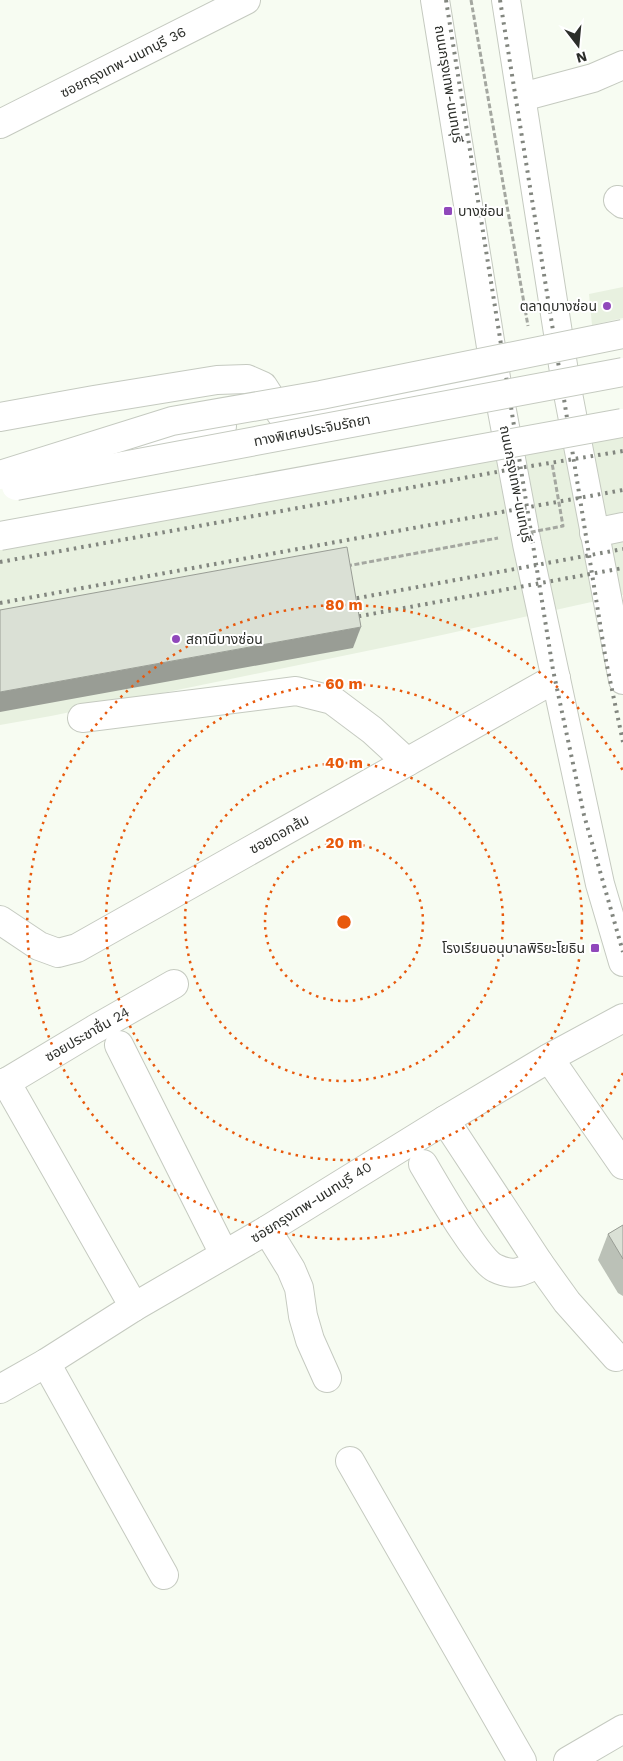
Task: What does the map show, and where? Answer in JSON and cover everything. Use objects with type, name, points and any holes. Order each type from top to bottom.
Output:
[{"type":"main road","name":"ซอยกรุงเทพ-นนทบุรี 36","points":[[0,124],[246,0]]},
{"type":"main road","name":"ถนนกรุงเทพ-นนทบุรี","points":[[435,0],[497,384],[527,544],[600,884],[623,962]]},
{"type":"main road","points":[[506,0],[565,378],[623,680]]},
{"type":"main road","points":[[522,96],[593,78],[623,65]]},
{"type":"main road","points":[[0,475],[172,421],[321,395],[623,334]]},
{"type":"main road","points":[[0,468],[281,414],[497,384],[623,371]]},
{"type":"main road","name":"ทางพิเศษประจิมรัถยา","points":[[0,489],[623,371]]},
{"type":"main road","points":[[0,417],[217,380],[247,379],[263,386],[281,414]]},
{"type":"main road","points":[[0,536],[622,423]]},
{"type":"main road","points":[[594,533],[623,527]]},
{"type":"main road","name":"ซอยดอกส้ม","points":[[0,920],[39,946],[58,953],[77,948],[556,678]]},
{"type":"main road","points":[[82,718],[296,692],[332,700],[372,730],[406,762]]},
{"type":"main road","name":"ซอยประชาชื่น 24","points":[[3,1084],[95,1028],[174,984]]},
{"type":"main road","name":"ซอยกรุงเทพ-นนทบุรี 40","points":[[0,1389],[46,1363],[134,1307],[267,1230],[444,1120],[549,1058],[623,1018]]},
{"type":"main road","points":[[118,1046],[224,1254]]},
{"type":"main road","points":[[549,1058],[623,1165]]},
{"type":"main road","points":[[3,1084],[134,1307]]},
{"type":"main road","points":[[444,1120],[567,1302],[616,1356]]},
{"type":"main road","points":[[422,1164],[477,1249],[493,1268],[505,1272],[518,1273],[539,1263]]},
{"type":"main road","points":[[267,1230],[291,1269],[299,1288],[303,1316],[310,1340],[327,1378]]},
{"type":"main road","points":[[46,1363],[164,1575]]},
{"type":"main road","points":[[350,1461],[522,1761]]},
{"type":"main road","points":[[568,1761],[623,1728]]},
{"type":"path","points":[[471,0],[529,331]]},
{"type":"path","points":[[339,568],[564,526],[552,458]]},
{"type":"shaded area","name":"ตลาดบางซ่อน","points":[[623,287],[623,318],[592,325],[589,294]]},
{"type":"shaded area","points":[[623,433],[623,595],[410,642],[0,725],[0,547]]},
{"type":"building","name":"สถานีบางซ่อน","points":[[347,547],[361,627],[0,692],[0,610]]},
{"type":"building","points":[[623,1225],[623,1259],[608,1234]]},
{"type":"railway","points":[[446,0],[553,670],[584,815],[623,952]]},
{"type":"railway","points":[[500,0],[606,661],[623,742]]},
{"type":"railway","points":[[0,562],[513,469],[623,451]]},
{"type":"railway","points":[[0,603],[623,490]]},
{"type":"railway","points":[[342,601],[623,549]]},
{"type":"railway","points":[[344,619],[623,568]]},
{"type":"place","name":"บางซ่อน","points":[[448,211]]},
{"type":"place","name":"ตลาดบางซ่อน","points":[[607,306]]},
{"type":"place","name":"สถานีบางซ่อน","points":[[176,639]]},
{"type":"place","name":"โรงเรียนอนุบาลพิริยะโยธิน","points":[[595,948]]}]
